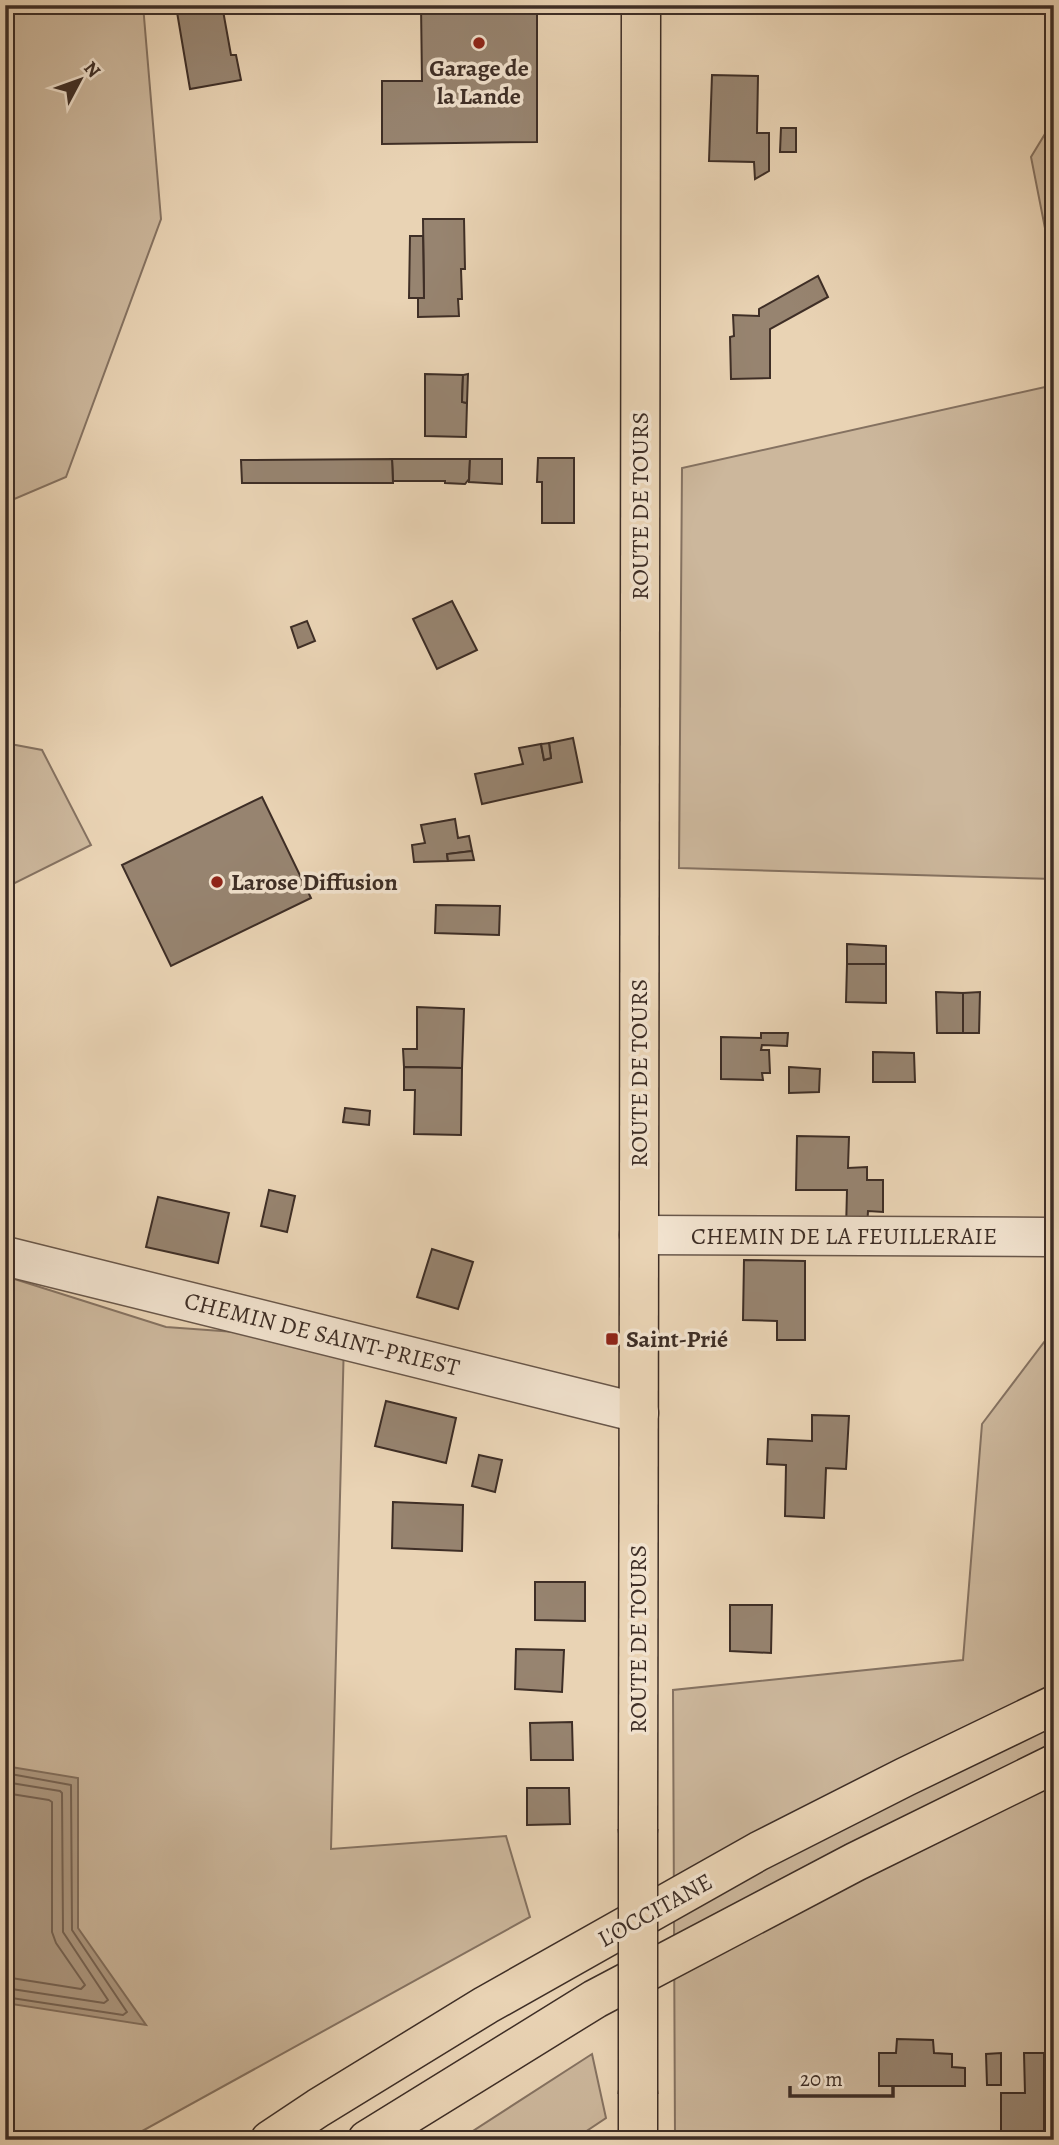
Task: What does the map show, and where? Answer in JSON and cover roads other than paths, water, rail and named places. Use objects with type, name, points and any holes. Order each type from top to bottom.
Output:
[{"type":"main road","name":"ROUTE DE TOURS","points":[[638,2140],[641,5]]},
{"type":"main road","name":"L'OCCITANE","points":[[270,2140],[486,2004],[760,1851],[1054,1704]]},
{"type":"main road","name":"L'OCCITANE","points":[[367,2140],[595,1999],[855,1862],[1054,1764]]},
{"type":"street","name":"CHEMIN DE LA FEUILLERAIE","points":[[639,1235],[1049,1237]]},
{"type":"street","name":"CHEMIN DE SAINT-PRIEST","points":[[5,1256],[639,1413]]},
{"type":"water","points":[[5,1766],[78,1778],[78,1928],[146,2025],[5,2003]]},
{"type":"place","name":"Garage de la Lande","points":[[479,43]]},
{"type":"place","name":"Larose Diffusion","points":[[217,882]]},
{"type":"place","name":"Saint-Prié","points":[[612,1339]]}]
